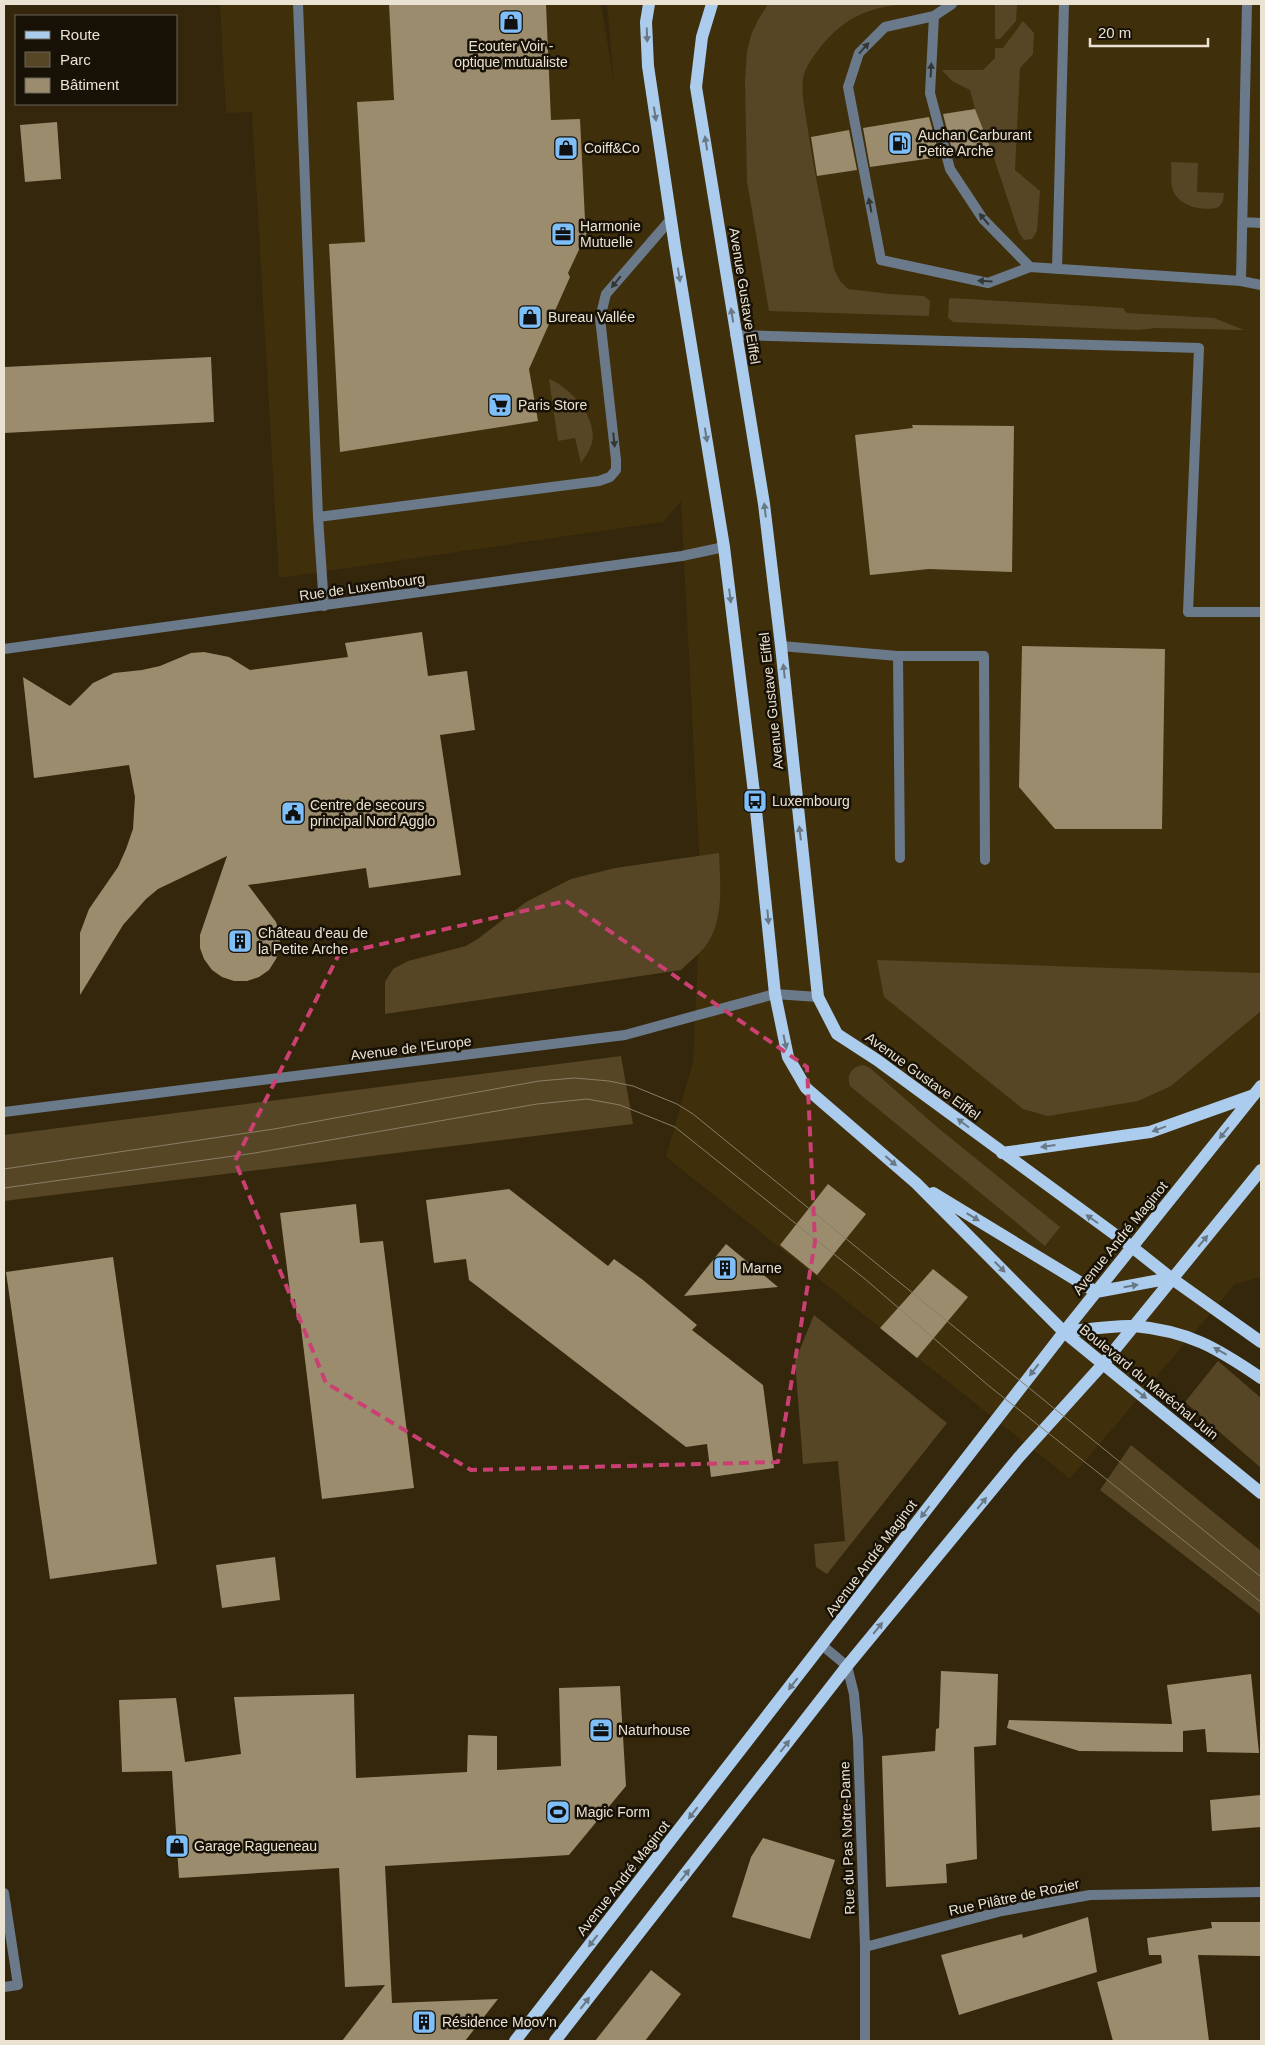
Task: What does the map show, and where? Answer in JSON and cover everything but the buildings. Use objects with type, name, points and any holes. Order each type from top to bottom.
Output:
[{"type":"main road","name":"Avenue Gustave Eiffel","points":[[649,4],[646,22],[648,66],[724,547],[756,811],[775,994],[788,1057],[806,1088],[916,1182],[1064,1332]]},
{"type":"main road","name":"Avenue Gustave Eiffel","points":[[712,4],[702,37],[696,87],[764,504],[818,997],[837,1034],[877,1060],[1132,1247]]},
{"type":"main road","name":"Avenue André Maginot","points":[[1002,1153],[1150,1132],[1258,1090]]},
{"type":"main road","name":"Avenue André Maginot","points":[[515,2041],[823,1646],[1064,1332],[1258,1090]]},
{"type":"main road","points":[[555,2041],[848,1666],[1019,1457],[1103,1364],[1171,1278],[1261,1170]]},
{"type":"main road","name":"Avenue Gustave Eiffel","points":[[916,1182],[1096,1292]]},
{"type":"main road","points":[[1132,1247],[1171,1278],[1261,1342]]},
{"type":"main road","points":[[1096,1292],[1171,1278]]},
{"type":"main road","name":"Boulevard du Maréchal Juin","points":[[1064,1332],[1133,1326],[1189,1336],[1221,1350],[1261,1378]]},
{"type":"main road","name":"Boulevard du Maréchal Juin","points":[[1064,1332],[1261,1493]]},
{"type":"street","points":[[298,4],[318,517],[324,606]]},
{"type":"street","points":[[952,4],[934,16],[885,27],[858,53],[848,87],[881,260],[988,283],[1030,267],[1240,281],[1261,285]]},
{"type":"street","points":[[1057,269],[1064,4]]},
{"type":"street","points":[[1240,281],[1247,4]]},
{"type":"street","points":[[934,16],[930,92],[950,169],[983,219],[1030,267]]},
{"type":"street","points":[[318,517],[599,481],[610,477],[616,470],[600,318],[602,306],[606,294],[616,281],[671,219]]},
{"type":"street","points":[[1242,222],[1261,223]]},
{"type":"street","points":[[735,335],[1199,348],[1188,612],[1261,612]]},
{"type":"street","name":"Rue de Luxembourg","points":[[4,649],[682,556],[724,547]]},
{"type":"street","points":[[781,646],[898,656],[984,656],[985,860]]},
{"type":"street","points":[[898,656],[900,858]]},
{"type":"street","name":"Avenue de l'Europe","points":[[4,1112],[625,1035],[775,994],[818,997]]},
{"type":"street","points":[[823,1646],[848,1666]]},
{"type":"street","name":"Rue du Pas Notre-Dame","points":[[848,1666],[854,1694],[858,1740],[865,1947],[865,2041]]},
{"type":"street","name":"Rue Pilâtre de Rozier","points":[[865,1947],[1002,1911],[1090,1895],[1261,1892]]},
{"type":"street","points":[[4,1894],[18,1985],[4,1987]]},
{"type":"highlighted area","points":[[566,901],[807,1067],[815,1242],[778,1462],[471,1470],[326,1383],[235,1161],[339,954]]},
{"type":"shaded area","points":[[220,4],[601,4],[614,82],[607,4],[1261,4],[1261,1277],[1235,1284],[1070,1479],[666,1157],[693,1062],[701,890],[681,501],[663,522],[279,578],[252,112],[226,113]]},
{"type":"green space","points":[[768,4],[914,4],[873,10],[860,15],[839,28],[816,52],[809,63],[805,71],[802,90],[834,269],[840,281],[848,289],[924,296],[930,301],[929,316],[769,311],[747,181],[745,81],[747,52],[751,35]]},
{"type":"green space","points":[[995,4],[1017,4],[1016,21],[1000,39],[995,39]]},
{"type":"green space","points":[[1023,21],[1034,33],[1033,54],[1020,68],[1015,170],[1040,191],[1037,231],[1032,239],[1024,240],[1019,233],[970,90],[952,81],[942,70],[983,70],[995,58],[995,48],[1003,48]]},
{"type":"green space","points":[[1171,162],[1198,163],[1197,192],[1224,193],[1223,201],[1219,207],[1207,209],[1193,207],[1181,201],[1172,188]]},
{"type":"green space","points":[[949,299],[1123,308],[1127,313],[1214,318],[1244,330],[1156,328],[1138,330],[953,322],[948,318]]},
{"type":"green space","points":[[549,379],[573,396],[587,414],[591,424],[593,433],[592,443],[581,463],[575,438],[558,441]]},
{"type":"green space","points":[[719,853],[720,902],[715,927],[711,938],[704,948],[681,970],[385,1014],[385,982],[393,969],[408,961],[466,946],[526,902],[571,879],[615,868]]},
{"type":"green space","points":[[877,960],[1261,973],[1261,1011],[1171,1086],[1138,1101],[1048,1116],[1023,1109],[884,997]]},
{"type":"green space","points":[[621,1056],[633,1124],[4,1201],[4,1135]]},
{"type":"green space","points":[[863,1065],[870,1068],[937,1127],[1060,1227],[1045,1246],[850,1086],[849,1075],[853,1069]]},
{"type":"green space","points":[[814,1315],[947,1423],[827,1574],[816,1567],[814,1544],[845,1541],[838,1461],[803,1464],[795,1361]]},
{"type":"green space","points":[[1218,1361],[1261,1398],[1261,1468],[1185,1402]]},
{"type":"green space","points":[[1131,1445],[1261,1551],[1261,1615],[1100,1490]]},
{"type":"tram line","points":[[4,1169],[274,1129],[539,1081],[575,1078],[609,1081],[633,1086],[677,1104],[693,1114],[1261,1577]]},
{"type":"tram line","points":[[4,1188],[255,1153],[537,1104],[587,1099],[620,1105],[675,1127],[865,1279],[989,1386],[1261,1602]]},
{"type":"place","name":"Ecouter Voir - optique mutualiste","points":[[511,22]]},
{"type":"place","name":"Auchan Carburant Petite Arche","points":[[900,143]]},
{"type":"place","name":"Coiff&Co","points":[[566,148]]},
{"type":"place","name":"Harmonie Mutuelle","points":[[563,234]]},
{"type":"place","name":"Bureau Vallée","points":[[530,317]]},
{"type":"place","name":"Paris Store","points":[[500,405]]},
{"type":"place","name":"Luxembourg","points":[[755,801]]},
{"type":"place","name":"Centre de secours principal Nord Agglo","points":[[293,813]]},
{"type":"place","name":"Château d'eau de la Petite Arche","points":[[240,941]]},
{"type":"place","name":"Marne","points":[[725,1268]]},
{"type":"place","name":"Naturhouse","points":[[601,1730]]},
{"type":"place","name":"Magic Form","points":[[558,1812]]},
{"type":"place","name":"Garage Ragueneau","points":[[177,1846]]},
{"type":"place","name":"Résidence Moov'n","points":[[424,2022]]}]
